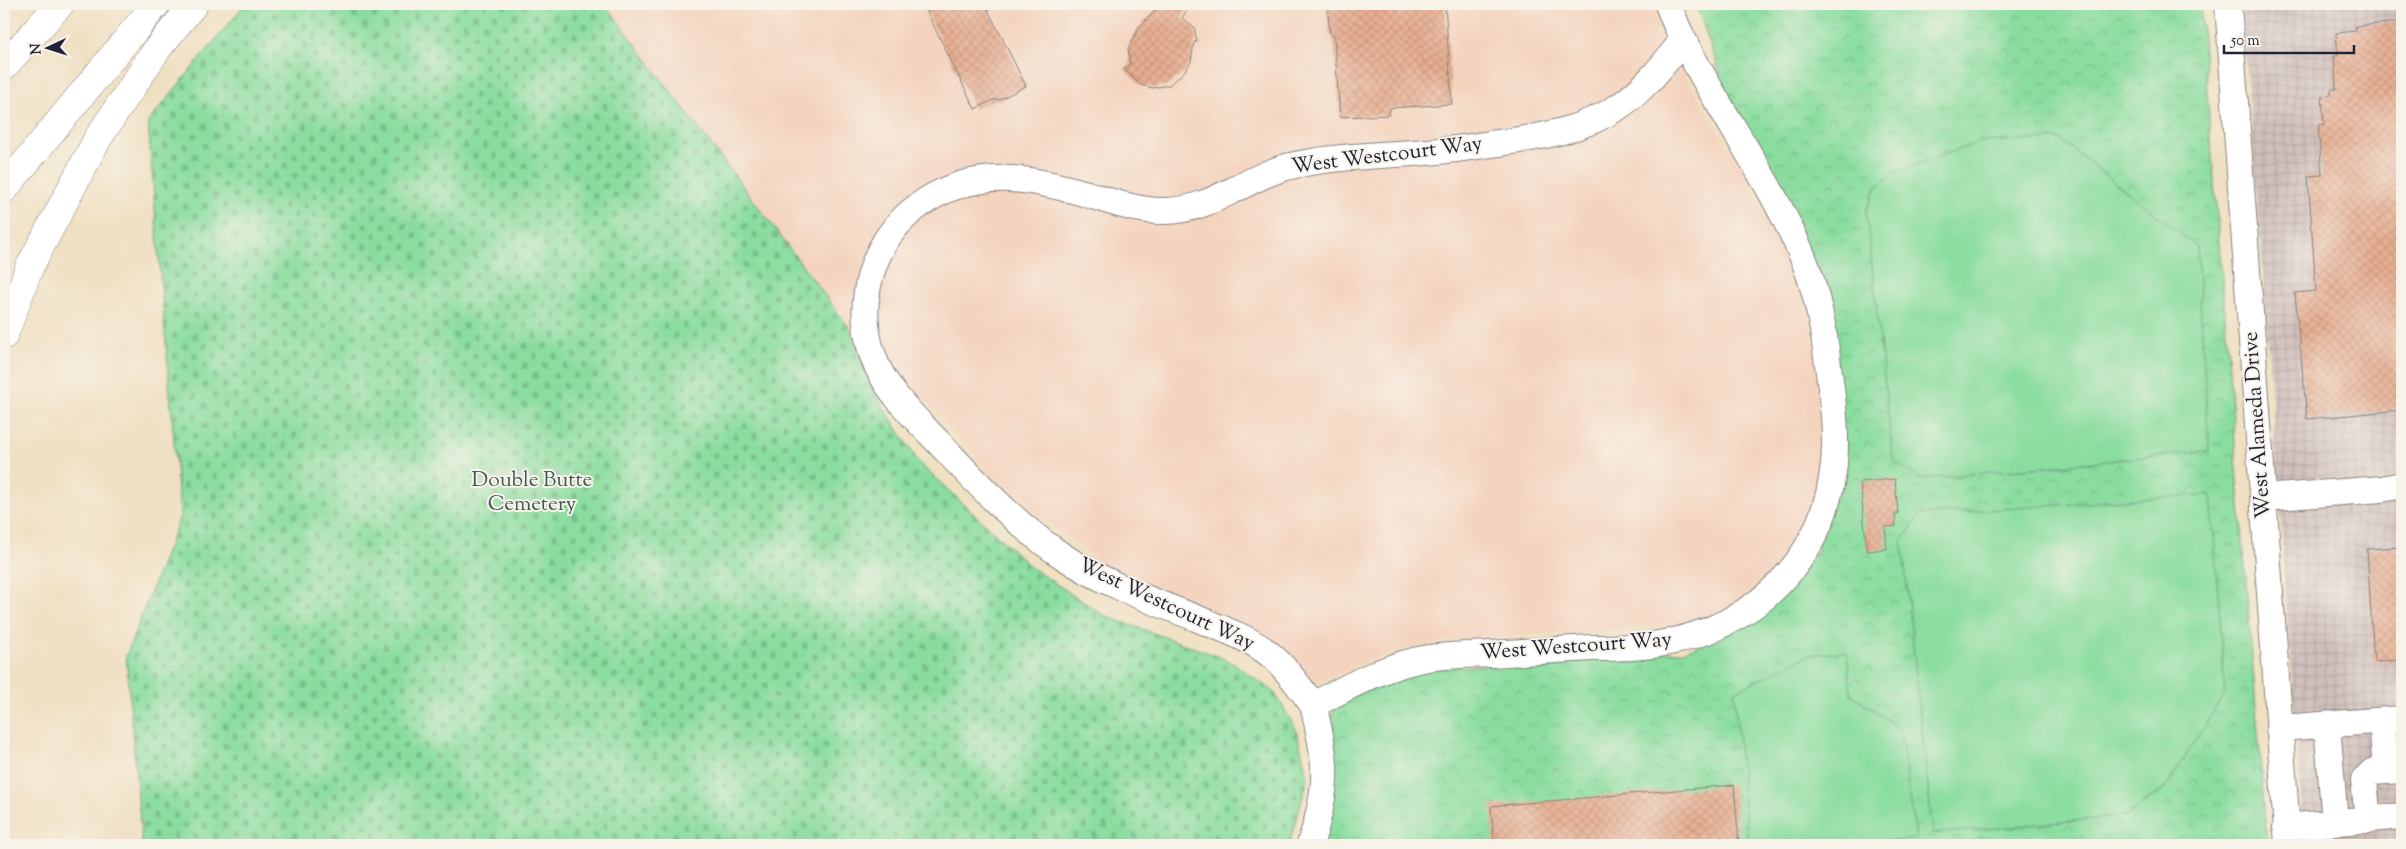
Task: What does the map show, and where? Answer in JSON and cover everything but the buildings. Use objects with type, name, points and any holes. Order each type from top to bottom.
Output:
[{"type":"highway","points":[[4,66],[60,4]]},
{"type":"highway","points":[[4,189],[156,4]]},
{"type":"highway","points":[[4,335],[30,266],[98,138],[158,48],[194,4]]},
{"type":"street","name":"West Westcourt Way","points":[[1313,705],[1383,670],[1427,658],[1629,647],[1683,639],[1712,630],[1754,606],[1780,584],[1796,566],[1808,547],[1822,518],[1830,491],[1834,463],[1835,433],[1828,363],[1816,292],[1800,249],[1782,213],[1683,40],[1668,4]]},
{"type":"street","name":"West Alameda Drive","points":[[2228,4],[2287,836]]},
{"type":"street","name":"West Westcourt Way","points":[[1310,845],[1324,798],[1325,779],[1322,736],[1313,705],[1279,663],[1254,644],[1236,634],[1120,588],[1089,573],[1038,540],[992,499],[907,409],[877,365],[865,324],[865,298],[869,276],[879,252],[894,229],[909,213],[924,202],[960,183],[995,179],[1025,180],[1049,184],[1142,209],[1163,212],[1185,210],[1205,204],[1254,179],[1296,164],[1354,157],[1434,152],[1550,135],[1594,122],[1636,95],[1683,40]]},
{"type":"street","points":[[2263,498],[2382,489],[2402,485]]},
{"type":"street","points":[[2279,728],[2392,720],[2394,771],[2372,772],[2364,780],[2368,820]]},
{"type":"street","points":[[2327,724],[2335,823]]},
{"type":"street","points":[[2287,836],[2335,823],[2402,816]]},
{"type":"shaded area","points":[[605,4],[1654,4],[1673,53],[1743,172],[1789,258],[1810,326],[1823,402],[1819,483],[1789,553],[1740,601],[1699,622],[1445,641],[1392,652],[1314,685],[1282,648],[1248,625],[1103,564],[1006,490],[898,369],[880,336],[877,320],[851,330]]},
{"type":"shaded area","points":[[2241,4],[2402,4],[2402,845],[2304,845],[2260,235]]},
{"type":"green space","name":"Double Butte Cemetery","points":[[245,4],[605,4],[851,330],[874,392],[919,463],[1032,568],[1103,615],[1228,660],[1274,692],[1296,729],[1308,778],[1289,845],[142,845],[126,656],[180,517],[148,122]]},
{"type":"green space","points":[[1696,4],[2200,4],[2267,845],[1321,845],[1329,721],[1336,706],[1349,698],[1418,670],[1684,651],[1714,641],[1734,630],[1818,551],[1832,330],[1727,94]]},
{"type":"green space","points":[[2060,139],[2197,247],[2209,451],[1919,479],[1893,460],[1866,210],[1877,186],[1898,171],[1980,142]]},
{"type":"green space","points":[[2211,494],[2225,693],[2167,786],[2125,816],[1933,834],[1902,541],[1920,515]]},
{"type":"green space","points":[[1847,652],[1851,694],[1900,729],[1916,839],[1837,845],[1748,845],[1734,692],[1809,655]]}]
